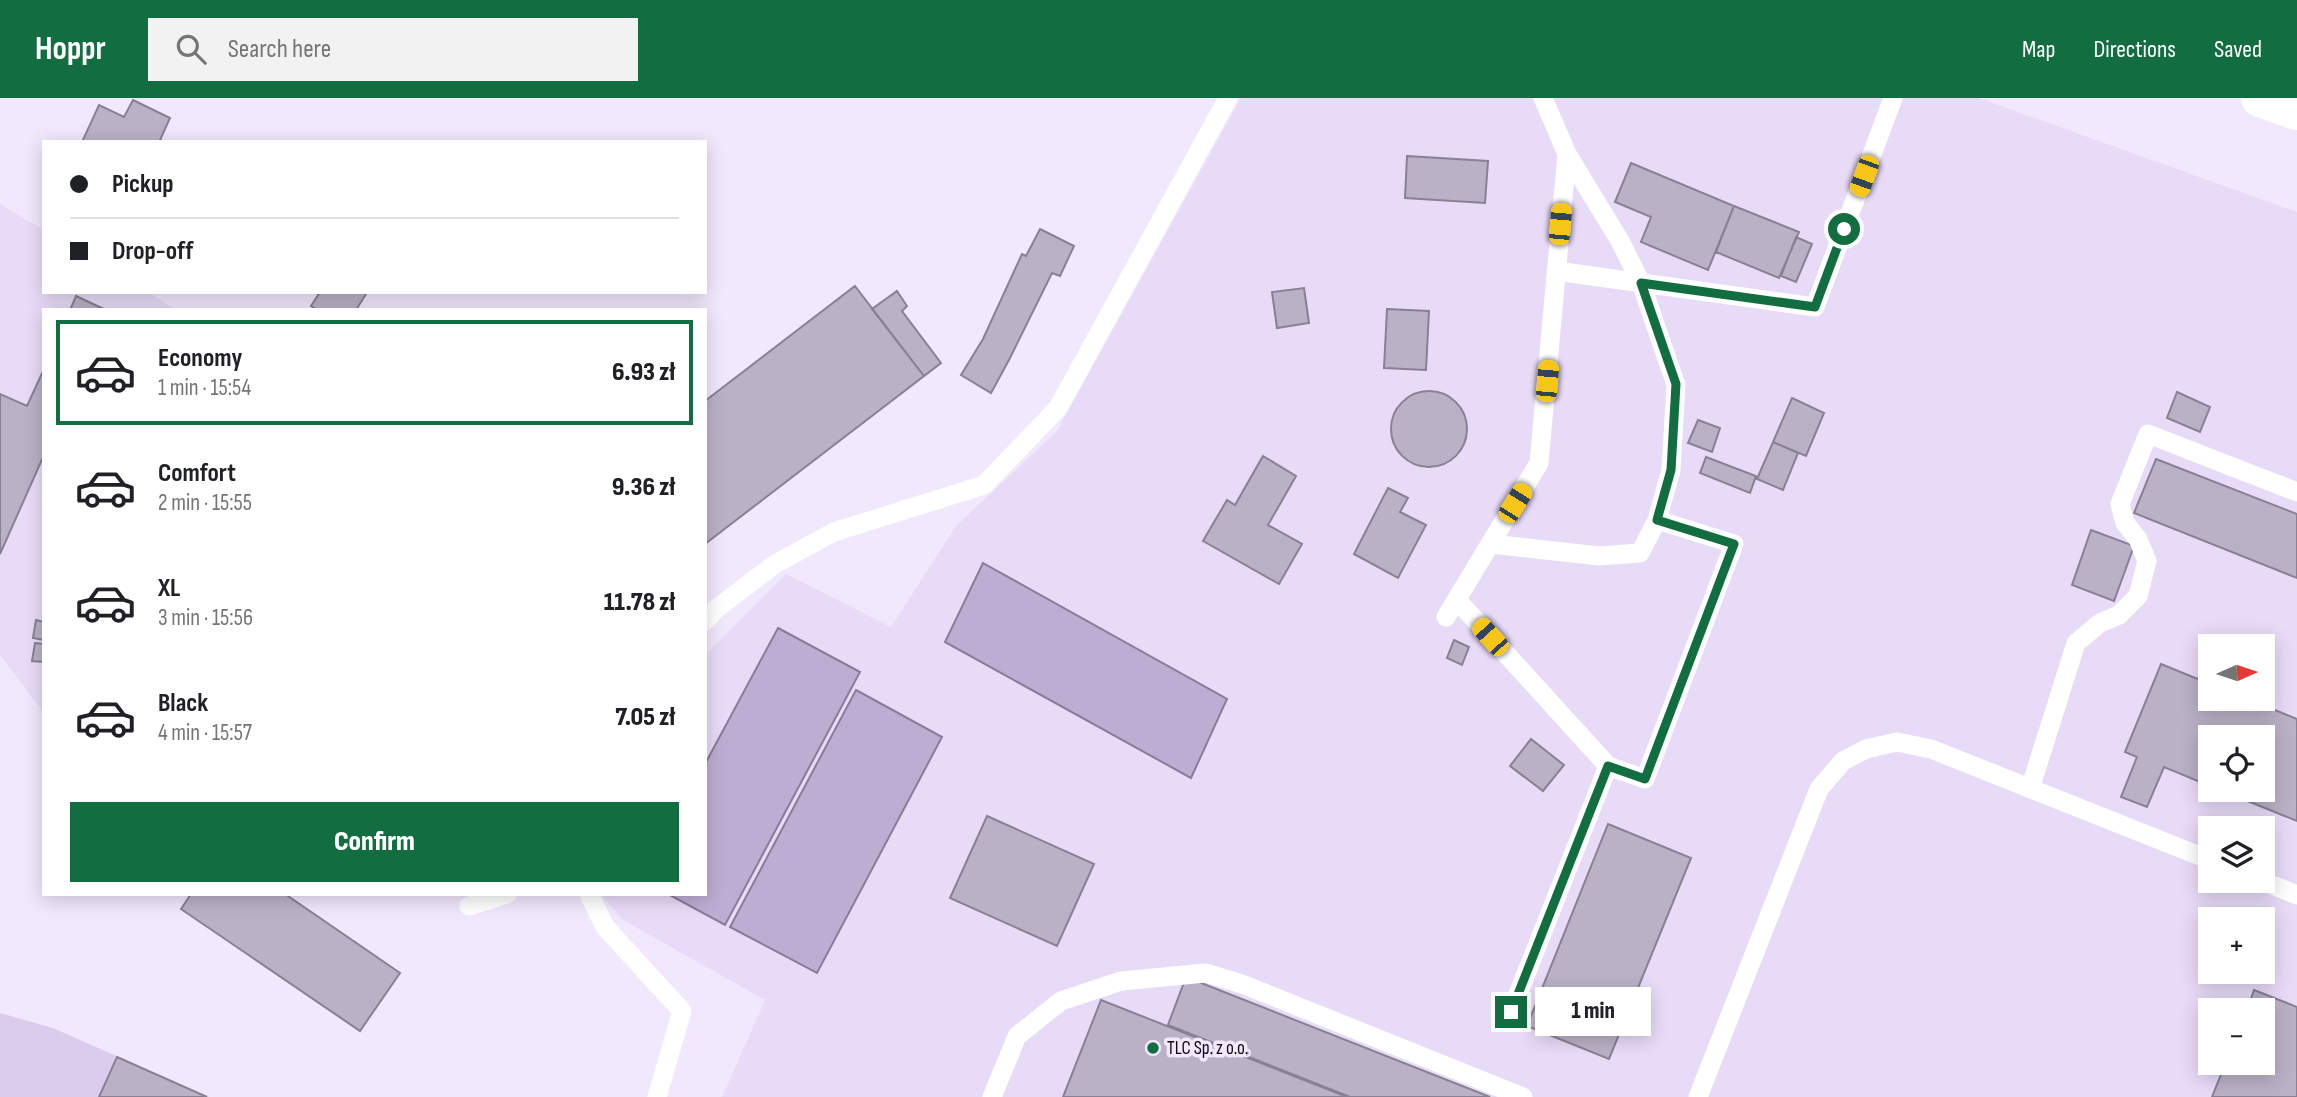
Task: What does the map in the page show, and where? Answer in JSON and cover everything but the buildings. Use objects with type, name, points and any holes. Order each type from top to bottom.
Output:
[{"type":"street","points":[[2260,98],[2297,111]]},
{"type":"lane","points":[[707,619],[775,564],[834,533],[984,485],[1058,408],[1228,98]]},
{"type":"lane","points":[[1491,544],[1599,556],[1640,553],[1657,520],[1671,470],[1676,384],[1641,283],[1620,241],[1566,154],[1543,98]]},
{"type":"lane","points":[[1556,271],[1815,307],[1893,98]]},
{"type":"lane","points":[[1446,617],[1539,463],[1566,154]]},
{"type":"lane","points":[[2030,789],[2076,643],[2100,623],[2119,615],[2138,596],[2147,561],[2138,539],[2125,523],[2120,504],[2148,434],[2297,492]]},
{"type":"lane","points":[[1457,600],[1608,766],[1645,779],[1734,544],[1657,520]]},
{"type":"lane","points":[[1698,1097],[1819,789],[1843,761],[1866,749],[1897,742],[1931,749],[2198,855]]},
{"type":"lane","points":[[1511,1012],[1608,766]]},
{"type":"lane","points":[[2275,886],[2297,895]]},
{"type":"lane","points":[[469,906],[501,896]]},
{"type":"lane","points":[[590,896],[605,927],[682,1011],[657,1097]]},
{"type":"lane","points":[[992,1097],[1017,1036],[1061,1001],[1121,981],[1206,973],[1242,984],[1522,1097]]},
{"type":"shaded area","points":[[1241,98],[1979,98],[2297,212],[2297,1097],[722,1097],[765,1000],[623,920],[603,896],[707,896],[707,653],[786,574],[891,627],[956,526],[1057,431]]},
{"type":"shaded area","points":[[0,204],[42,229],[42,294],[151,294],[173,308],[42,308],[42,710],[0,655]]},
{"type":"shaded area","points":[[983,563],[1227,699],[1191,778],[945,642]]},
{"type":"shaded area","points":[[778,628],[860,672],[725,925],[672,896],[707,896],[707,760]]},
{"type":"shaded area","points":[[856,690],[942,737],[817,973],[730,927]]},
{"type":"shaded area","points":[[0,1013],[53,1028],[209,1097],[0,1097]]},
{"type":"place","name":"TLC Sp. z o.o.","points":[[1153,1048]]},
{"type":"route","points":[[1511,1012],[1608,766],[1645,779],[1734,544],[1657,520],[1671,470],[1676,384],[1641,283],[1815,307],[1844,229]]}]
